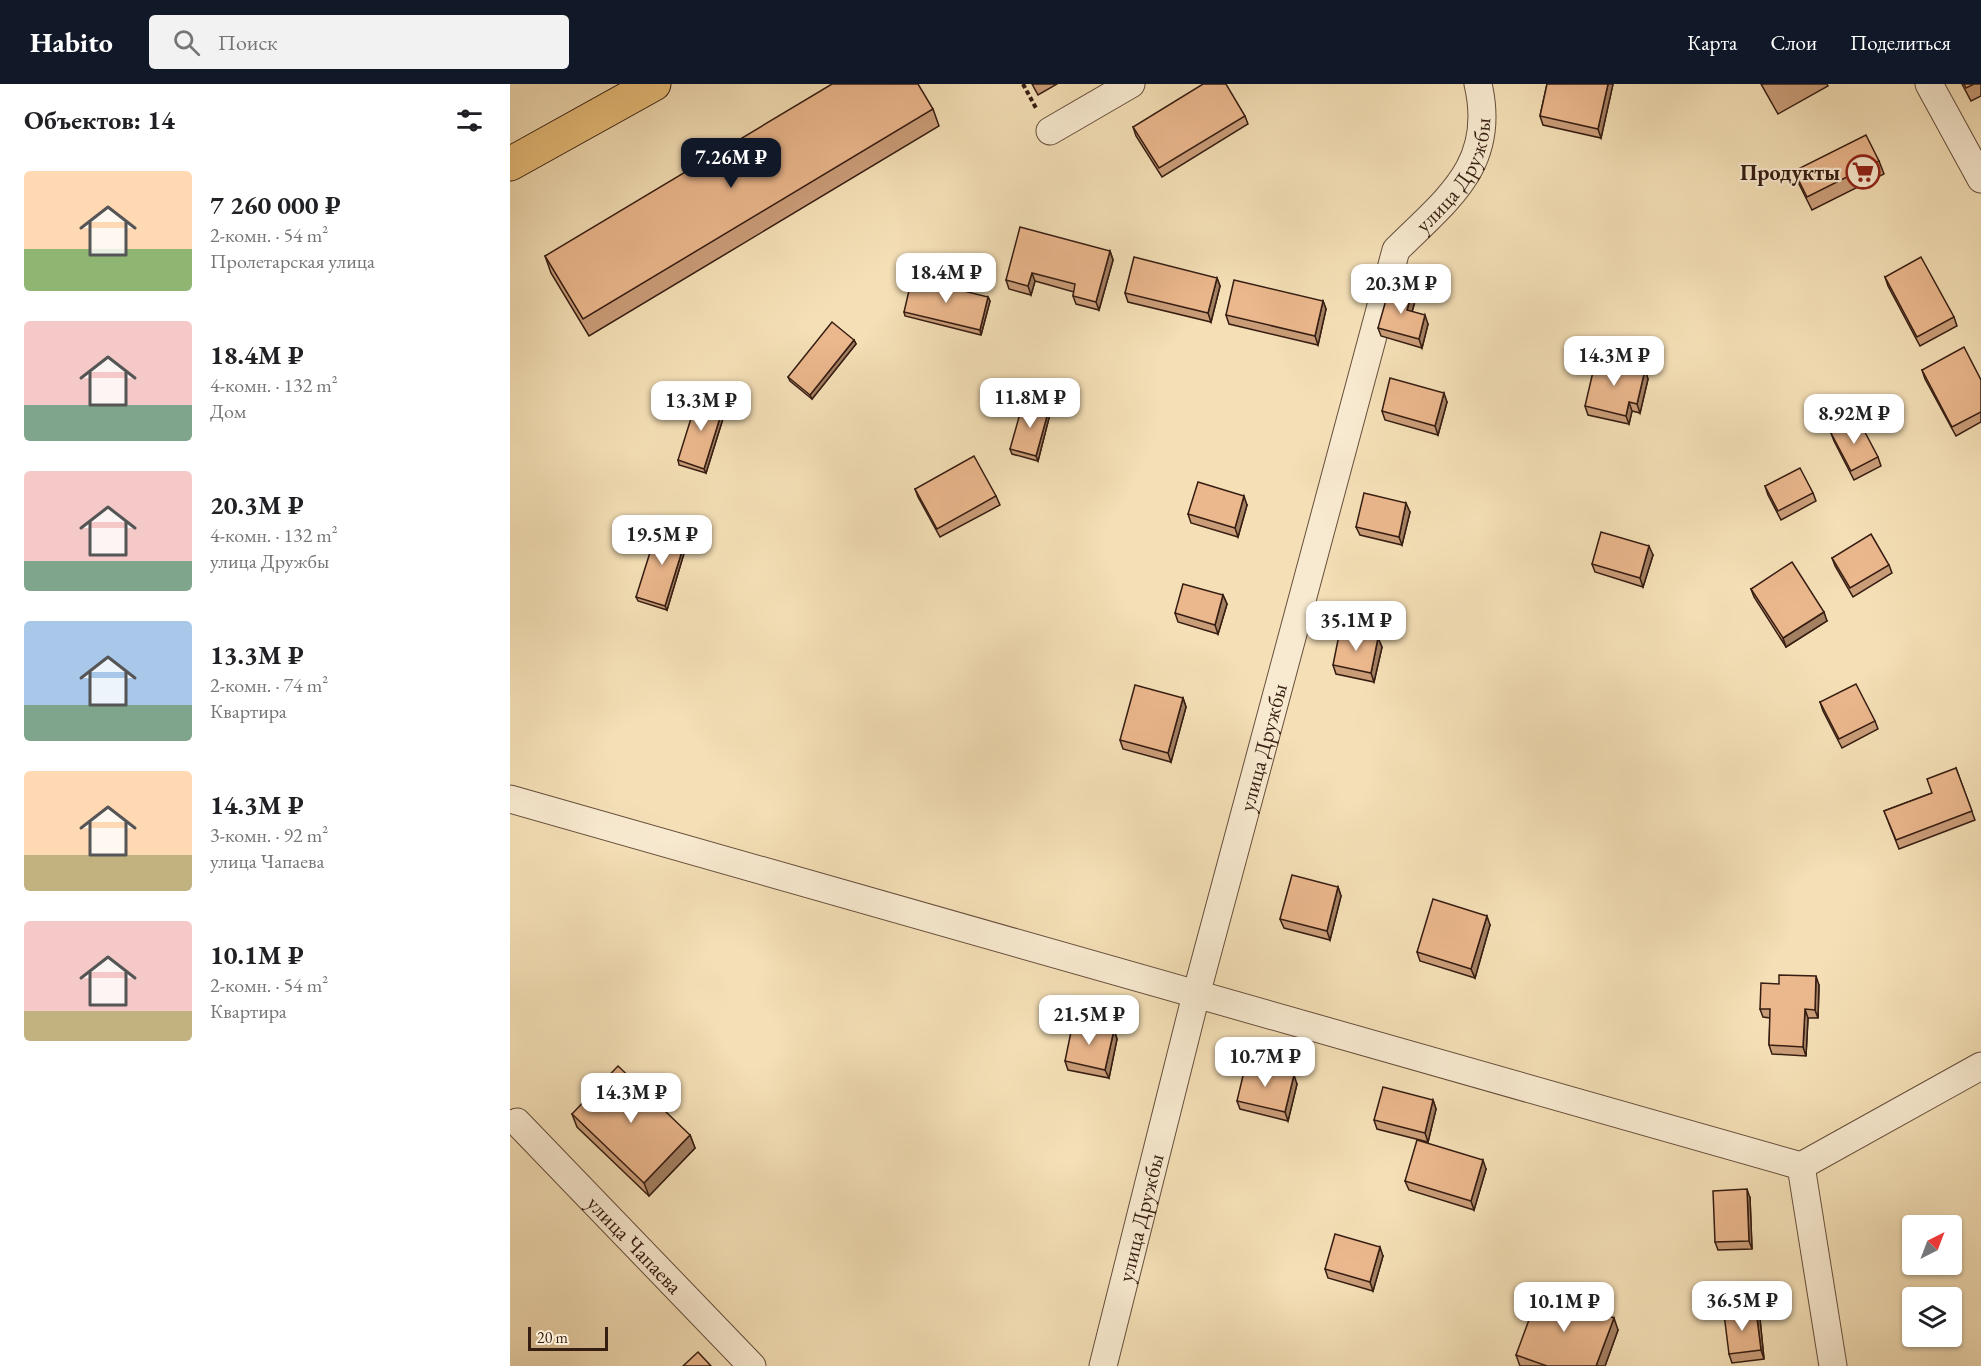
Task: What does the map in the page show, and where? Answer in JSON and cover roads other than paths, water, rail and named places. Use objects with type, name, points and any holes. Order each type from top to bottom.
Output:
[{"type":"main road","points":[[510,164],[654,84]]},
{"type":"street","points":[[1050,131],[1131,84]]},
{"type":"street","name":"улица Дружбы","points":[[1103,1366],[1196,995],[1396,250],[1461,185],[1475,160],[1482,124],[1478,84]]},
{"type":"street","points":[[1929,84],[1981,179]]},
{"type":"street","points":[[510,799],[1801,1166],[1981,1066]]},
{"type":"street","name":"улица Чапаева","points":[[517,1122],[752,1366]]},
{"type":"street","points":[[1801,1166],[1833,1366]]},
{"type":"place","name":"Продукты","points":[[1863,172]]}]
